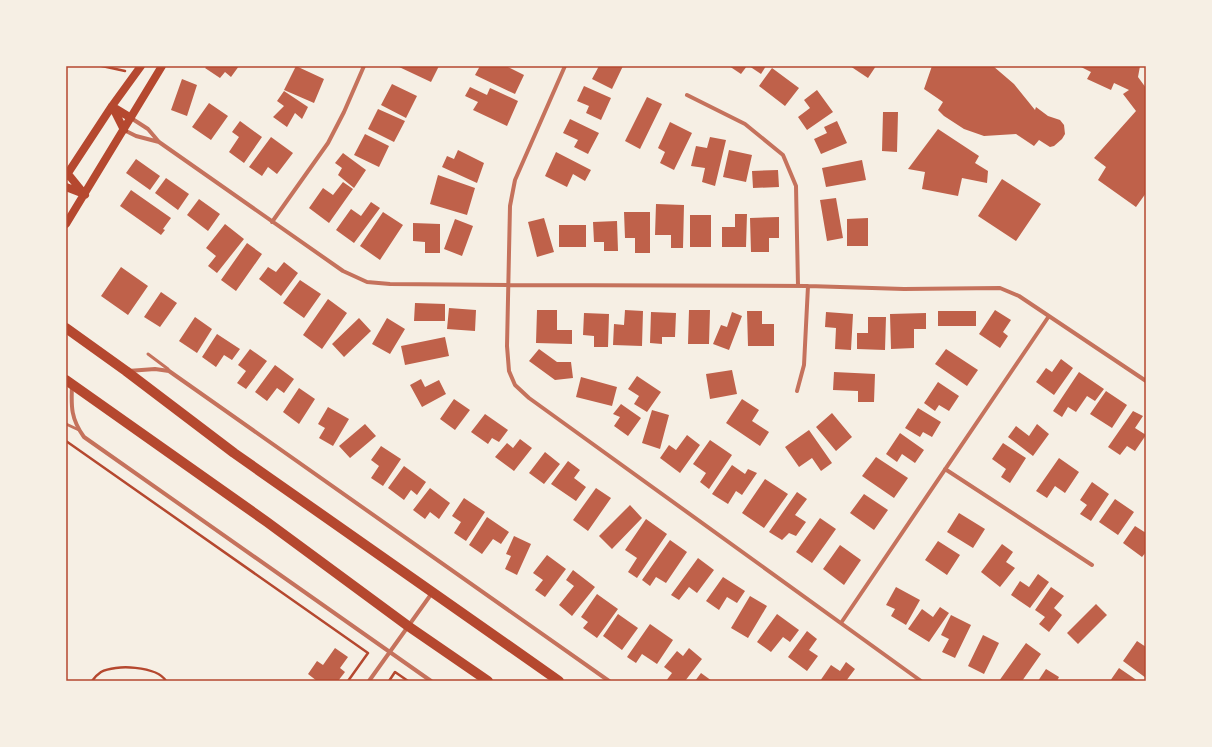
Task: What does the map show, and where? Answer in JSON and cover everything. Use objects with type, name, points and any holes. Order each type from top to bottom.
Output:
[{"type":"main road","points":[[85,194],[67,174],[112,106],[141,66]]},
{"type":"main road","points":[[66,224],[132,118],[162,66]]},
{"type":"main road","points":[[112,106],[132,118]]},
{"type":"main road","points":[[112,106],[124,130]]},
{"type":"main road","points":[[66,187],[85,194]]},
{"type":"main road","points":[[66,328],[126,371],[204,432],[558,681]]},
{"type":"main road","points":[[68,382],[267,522],[408,626],[488,681]]},
{"type":"street","points":[[272,222],[328,143],[344,112],[364,66]]},
{"type":"street","points":[[565,66],[515,180],[510,206],[507,346],[509,371],[515,385],[529,398],[921,681]]},
{"type":"street","points":[[687,95],[745,124],[783,155],[796,186],[798,286]]},
{"type":"street","points":[[132,118],[148,129],[159,142],[272,222],[343,271],[367,282],[508,285],[1000,288],[1019,296],[1146,381]]},
{"type":"street","points":[[124,130],[136,136],[159,142]]},
{"type":"street","points":[[798,391],[804,365],[808,286]]},
{"type":"street","points":[[841,623],[1049,316]]},
{"type":"street","points":[[126,371],[155,369],[169,371],[610,681]]},
{"type":"street","points":[[68,382],[73,417],[84,437],[431,681]]},
{"type":"street","points":[[945,469],[1092,565]]},
{"type":"street","points":[[369,681],[432,593]]},
{"type":"lane","points":[[148,354],[169,371]]},
{"type":"lane","points":[[66,424],[79,430]]},
{"type":"path","points":[[66,441],[368,653],[348,681]]},
{"type":"path","points":[[92,681],[102,671],[120,667],[154,672],[166,681]]},
{"type":"path","points":[[389,681],[395,672],[408,681]]},
{"type":"building","points":[[207,66],[239,66],[231,77],[225,72],[220,78],[205,68]]},
{"type":"building","points":[[296,66],[324,79],[314,103],[284,90]]},
{"type":"building","points":[[397,66],[439,66],[431,82]]},
{"type":"building","points":[[480,66],[506,66],[524,75],[515,94],[475,75]]},
{"type":"building","points":[[599,66],[623,66],[612,89],[592,79]]},
{"type":"building","points":[[729,66],[747,66],[741,74]]},
{"type":"building","points":[[749,66],[766,66],[761,74]]},
{"type":"building","points":[[850,66],[876,66],[868,78]]},
{"type":"building","points":[[932,66],[993,66],[1014,84],[1035,110],[1036,107],[1048,116],[1060,120],[1064,125],[1065,134],[1054,146],[1050,147],[1039,140],[1034,146],[1016,134],[984,136],[964,129],[944,116],[938,110],[943,102],[924,89]]},
{"type":"building","points":[[1079,66],[1140,66],[1138,77],[1146,88],[1146,193],[1136,207],[1098,180],[1106,167],[1094,158],[1136,111],[1123,94],[1129,90],[1114,83],[1111,90],[1087,79],[1091,72]]},
{"type":"building","points":[[772,68],[799,88],[785,106],[759,86]]},
{"type":"building","points":[[182,79],[197,85],[187,116],[171,110]]},
{"type":"building","points":[[392,84],[417,96],[406,118],[381,105]]},
{"type":"building","points":[[584,86],[611,98],[601,120],[586,113],[589,106],[577,101]]},
{"type":"building","points":[[470,87],[487,95],[490,88],[518,101],[507,126],[473,110],[478,102],[465,96]]},
{"type":"building","points":[[817,90],[833,112],[807,130],[798,117],[810,108],[804,100]]},
{"type":"building","points":[[284,91],[308,107],[302,119],[295,113],[287,127],[273,117],[284,106],[277,101]]},
{"type":"building","points":[[647,97],[662,104],[640,149],[625,141]]},
{"type":"building","points":[[209,103],[228,116],[211,140],[192,127]]},
{"type":"building","points":[[378,109],[405,121],[394,142],[368,129]]},
{"type":"building","points":[[883,112],[898,112],[897,152],[882,151]]},
{"type":"building","points":[[570,119],[599,133],[588,154],[574,147],[578,140],[563,133]]},
{"type":"building","points":[[240,121],[262,137],[244,163],[229,152],[239,137],[232,132]]},
{"type":"building","points":[[837,121],[847,143],[821,154],[814,139],[827,133],[824,127]]},
{"type":"building","points":[[670,122],[692,133],[674,170],[660,163],[665,152],[658,148]]},
{"type":"building","points":[[938,129],[979,156],[975,163],[988,171],[987,183],[962,178],[958,196],[922,189],[925,172],[908,169]]},
{"type":"building","points":[[365,134],[389,146],[379,167],[354,155]]},
{"type":"building","points":[[271,137],[293,153],[277,174],[268,167],[262,176],[249,167]]},
{"type":"building","points":[[710,137],[726,140],[715,186],[702,182],[705,168],[691,166],[696,146],[707,148]]},
{"type":"building","points":[[458,150],[484,163],[477,183],[442,167],[447,156],[454,159]]},
{"type":"building","points":[[729,150],[752,155],[746,182],[723,177]]},
{"type":"building","points":[[556,152],[591,170],[585,181],[573,174],[567,187],[545,176]]},
{"type":"building","points":[[343,153],[366,170],[354,188],[338,175],[342,168],[335,163]]},
{"type":"building","points":[[136,159],[160,176],[150,190],[126,173]]},
{"type":"building","points":[[862,160],[866,180],[826,187],[822,168]]},
{"type":"building","points":[[778,170],[779,187],[753,188],[752,171]]},
{"type":"building","points":[[438,175],[475,188],[467,215],[430,204]]},
{"type":"building","points":[[166,178],[189,194],[178,210],[155,193]]},
{"type":"building","points":[[1002,179],[1041,204],[1016,241],[978,216]]},
{"type":"building","points":[[343,182],[353,189],[329,223],[309,208],[323,188],[333,195]]},
{"type":"building","points":[[131,190],[171,218],[163,229],[165,230],[161,235],[120,206]]},
{"type":"building","points":[[836,198],[843,238],[827,241],[820,200]]},
{"type":"building","points":[[199,199],[220,214],[208,231],[187,215]]},
{"type":"building","points":[[371,202],[380,208],[354,243],[336,230],[351,209],[361,216]]},
{"type":"building","points":[[656,204],[684,205],[683,248],[671,248],[671,235],[655,235]]},
{"type":"building","points":[[383,212],[403,225],[380,260],[360,246]]},
{"type":"building","points":[[624,212],[650,212],[650,253],[635,253],[635,238],[625,238]]},
{"type":"building","points":[[735,214],[747,214],[746,247],[722,247],[722,227],[735,227]]},
{"type":"building","points":[[690,215],[711,215],[711,247],[690,247]]},
{"type":"building","points":[[779,217],[779,238],[769,238],[769,252],[751,252],[750,218]]},
{"type":"building","points":[[544,218],[554,252],[537,257],[528,222]]},
{"type":"building","points":[[868,218],[868,246],[847,246],[847,219]]},
{"type":"building","points":[[455,219],[473,226],[462,256],[444,249]]},
{"type":"building","points":[[617,221],[618,251],[604,251],[604,242],[594,242],[593,222]]},
{"type":"building","points":[[413,223],[440,224],[440,253],[425,253],[425,242],[413,241]]},
{"type":"building","points":[[225,224],[244,239],[217,273],[208,266],[216,256],[206,248]]},
{"type":"building","points":[[559,225],[586,225],[586,247],[559,247]]},
{"type":"building","points":[[247,243],[262,254],[236,291],[221,280]]},
{"type":"building","points":[[284,262],[298,273],[281,296],[259,279],[268,267],[276,272]]},
{"type":"building","points":[[121,267],[148,286],[128,315],[101,296]]},
{"type":"building","points":[[300,280],[321,294],[304,318],[283,303]]},
{"type":"building","points":[[161,292],[177,303],[160,327],[144,317]]},
{"type":"building","points":[[328,299],[347,313],[322,349],[303,335]]},
{"type":"building","points":[[415,303],[445,304],[445,321],[414,321]]},
{"type":"building","points":[[449,308],[476,310],[475,331],[447,329]]},
{"type":"building","points":[[537,310],[557,310],[557,330],[572,330],[572,344],[536,343]]},
{"type":"building","points":[[625,310],[643,311],[642,346],[613,345],[614,324],[624,325]]},
{"type":"building","points":[[689,310],[710,310],[709,344],[688,344]]},
{"type":"building","points":[[995,310],[1011,320],[1003,332],[1008,336],[1000,348],[979,334]]},
{"type":"building","points":[[747,311],[762,311],[762,324],[774,324],[774,346],[748,346]]},
{"type":"building","points":[[938,311],[976,311],[976,326],[938,326]]},
{"type":"building","points":[[651,312],[676,313],[675,337],[662,337],[662,344],[650,343]]},
{"type":"building","points":[[732,312],[742,316],[729,350],[713,344],[721,325],[727,327]]},
{"type":"building","points":[[826,312],[853,314],[851,350],[835,349],[836,328],[825,327]]},
{"type":"building","points":[[584,313],[609,314],[608,347],[594,347],[594,336],[583,335]]},
{"type":"building","points":[[926,313],[926,329],[914,329],[914,348],[891,349],[890,314]]},
{"type":"building","points":[[195,317],[212,329],[197,353],[179,341]]},
{"type":"building","points":[[868,317],[886,317],[885,350],[857,349],[857,333],[868,333]]},
{"type":"building","points":[[359,318],[371,331],[344,357],[332,344]]},
{"type":"building","points":[[387,318],[405,329],[390,354],[372,344]]},
{"type":"building","points":[[217,334],[240,349],[232,360],[224,355],[216,367],[202,357]]},
{"type":"building","points":[[445,337],[449,356],[405,365],[401,346]]},
{"type":"building","points":[[250,349],[267,361],[246,389],[237,383],[246,371],[238,365]]},
{"type":"building","points":[[539,349],[557,362],[571,362],[573,378],[555,380],[529,361]]},
{"type":"building","points":[[946,349],[978,370],[967,386],[935,364]]},
{"type":"building","points":[[1061,359],[1073,368],[1054,395],[1036,382],[1046,368],[1052,372]]},
{"type":"building","points":[[275,365],[294,379],[284,393],[277,388],[267,401],[255,392]]},
{"type":"building","points":[[732,370],[737,394],[710,399],[706,374]]},
{"type":"building","points":[[834,372],[875,374],[874,402],[858,402],[858,391],[833,390]]},
{"type":"building","points":[[1079,372],[1104,389],[1095,401],[1087,396],[1076,412],[1068,407],[1062,417],[1053,411]]},
{"type":"building","points":[[637,376],[661,392],[647,412],[634,404],[639,396],[628,389]]},
{"type":"building","points":[[581,377],[617,387],[612,406],[576,397]]},
{"type":"building","points":[[421,379],[425,387],[439,380],[446,394],[422,407],[410,385]]},
{"type":"building","points":[[938,382],[959,396],[949,411],[939,405],[935,411],[924,403]]},
{"type":"building","points":[[299,388],[315,399],[299,424],[283,412]]},
{"type":"building","points":[[1106,391],[1127,405],[1112,428],[1090,414]]},
{"type":"building","points":[[454,399],[470,410],[455,430],[440,419]]},
{"type":"building","points":[[742,399],[759,410],[752,421],[769,432],[760,446],[726,423]]},
{"type":"building","points":[[621,404],[641,418],[628,436],[614,426],[620,417],[613,414]]},
{"type":"building","points":[[328,407],[349,419],[333,446],[319,438],[325,428],[318,424]]},
{"type":"building","points":[[918,408],[941,422],[932,437],[923,432],[920,437],[905,428]]},
{"type":"building","points":[[652,410],[669,415],[660,449],[642,443]]},
{"type":"building","points":[[1133,411],[1143,416],[1135,428],[1146,435],[1135,451],[1127,446],[1120,455],[1108,447]]},
{"type":"building","points":[[832,413],[852,437],[836,451],[816,427]]},
{"type":"building","points":[[485,414],[508,430],[499,442],[492,438],[488,444],[471,432]]},
{"type":"building","points":[[365,424],[376,436],[350,458],[339,446]]},
{"type":"building","points":[[1037,424],[1049,434],[1033,456],[1008,437],[1016,426],[1029,436]]},
{"type":"building","points":[[809,430],[832,463],[821,471],[812,458],[799,467],[785,447]]},
{"type":"building","points":[[900,433],[924,450],[915,463],[902,454],[897,462],[886,454]]},
{"type":"building","points":[[687,435],[700,445],[680,473],[660,458],[669,445],[676,450]]},
{"type":"building","points":[[520,439],[532,448],[514,471],[495,457],[507,443],[513,448]]},
{"type":"building","points":[[710,440],[732,455],[709,489],[700,482],[706,473],[693,464]]},
{"type":"building","points":[[1003,443],[1026,458],[1010,483],[1001,477],[1006,469],[992,459]]},
{"type":"building","points":[[381,446],[401,459],[383,486],[371,478],[379,466],[371,460]]},
{"type":"building","points":[[545,452],[560,464],[544,484],[529,473]]},
{"type":"building","points":[[876,457],[908,478],[894,498],[862,476]]},
{"type":"building","points":[[1059,458],[1079,472],[1065,493],[1055,486],[1047,498],[1036,491]]},
{"type":"building","points":[[568,461],[580,470],[574,478],[586,487],[576,501],[551,484]]},
{"type":"building","points":[[732,465],[745,474],[748,469],[757,473],[742,495],[736,491],[728,504],[712,494]]},
{"type":"building","points":[[404,466],[426,482],[417,495],[411,490],[404,500],[388,488]]},
{"type":"building","points":[[765,479],[788,494],[764,528],[742,513]]},
{"type":"building","points":[[1092,482],[1109,494],[1091,521],[1080,514],[1087,505],[1080,500]]},
{"type":"building","points":[[430,488],[450,503],[439,519],[430,512],[425,519],[413,510]]},
{"type":"building","points":[[596,488],[611,498],[588,531],[573,520]]},
{"type":"building","points":[[797,492],[807,499],[795,515],[806,522],[796,536],[789,533],[782,540],[769,532]]},
{"type":"building","points":[[864,494],[888,510],[874,530],[850,513]]},
{"type":"building","points":[[464,498],[485,512],[466,541],[454,533],[461,522],[452,516]]},
{"type":"building","points":[[1115,499],[1134,512],[1118,535],[1099,522]]},
{"type":"building","points":[[630,505],[642,518],[612,549],[599,536]]},
{"type":"building","points":[[959,513],[985,529],[973,548],[947,532]]},
{"type":"building","points":[[487,517],[509,532],[501,544],[493,539],[482,554],[469,545]]},
{"type":"building","points":[[820,518],[836,529],[812,563],[796,552]]},
{"type":"building","points":[[646,519],[667,534],[637,578],[628,572],[637,558],[625,550]]},
{"type":"building","points":[[1135,526],[1146,533],[1146,552],[1142,557],[1123,543]]},
{"type":"building","points":[[514,536],[531,544],[517,575],[505,569],[511,556],[506,554]]},
{"type":"building","points":[[670,540],[687,552],[666,583],[656,577],[650,586],[642,580]]},
{"type":"building","points":[[938,541],[960,555],[947,575],[925,560]]},
{"type":"building","points":[[1002,544],[1013,552],[1006,562],[1015,568],[1000,587],[981,572]]},
{"type":"building","points":[[840,545],[861,560],[844,585],[823,569]]},
{"type":"building","points":[[547,555],[566,569],[545,597],[535,590],[543,580],[533,573]]},
{"type":"building","points":[[698,558],[714,570],[697,593],[689,587],[679,600],[671,595]]},
{"type":"building","points":[[573,570],[595,587],[572,616],[559,605],[574,586],[566,580]]},
{"type":"building","points":[[1038,574],[1049,582],[1030,608],[1011,595],[1020,581],[1029,587]]},
{"type":"building","points":[[723,577],[745,591],[737,603],[727,597],[719,610],[706,601]]},
{"type":"building","points":[[896,587],[920,600],[906,625],[891,616],[895,609],[886,605]]},
{"type":"building","points":[[1051,587],[1064,596],[1054,608],[1062,615],[1049,632],[1039,624],[1045,617],[1035,610]]},
{"type":"building","points":[[597,594],[618,609],[597,638],[583,628],[588,622],[581,617]]},
{"type":"building","points":[[750,596],[767,606],[748,638],[731,628]]},
{"type":"building","points":[[1096,604],[1107,615],[1078,644],[1067,633]]},
{"type":"building","points":[[940,607],[949,613],[929,642],[908,629],[922,609],[933,617]]},
{"type":"building","points":[[618,614],[638,628],[622,650],[603,636]]},
{"type":"building","points":[[777,614],[799,630],[790,642],[783,637],[771,652],[757,642]]},
{"type":"building","points":[[951,615],[971,625],[955,658],[942,652],[949,639],[941,635]]},
{"type":"building","points":[[650,624],[673,640],[657,664],[642,654],[636,663],[627,657]]},
{"type":"building","points":[[807,631],[817,639],[809,650],[818,656],[807,671],[788,657]]},
{"type":"building","points":[[983,635],[999,643],[984,674],[968,666]]},
{"type":"building","points":[[1137,641],[1146,647],[1146,678],[1123,661]]},
{"type":"building","points":[[1026,643],[1041,654],[1022,681],[999,681]]},
{"type":"building","points":[[335,648],[348,657],[340,668],[345,672],[338,681],[317,681],[308,674],[317,661],[323,665]]},
{"type":"building","points":[[689,648],[702,659],[685,681],[666,681],[672,673],[664,667],[677,651],[683,656]]},
{"type":"building","points":[[846,662],[855,669],[846,681],[820,681],[831,665],[840,671]]},
{"type":"building","points":[[1119,668],[1138,681],[1110,681]]},
{"type":"building","points":[[1046,669],[1059,677],[1057,681],[1038,681]]},
{"type":"building","points":[[701,673],[712,681],[695,681]]}]
